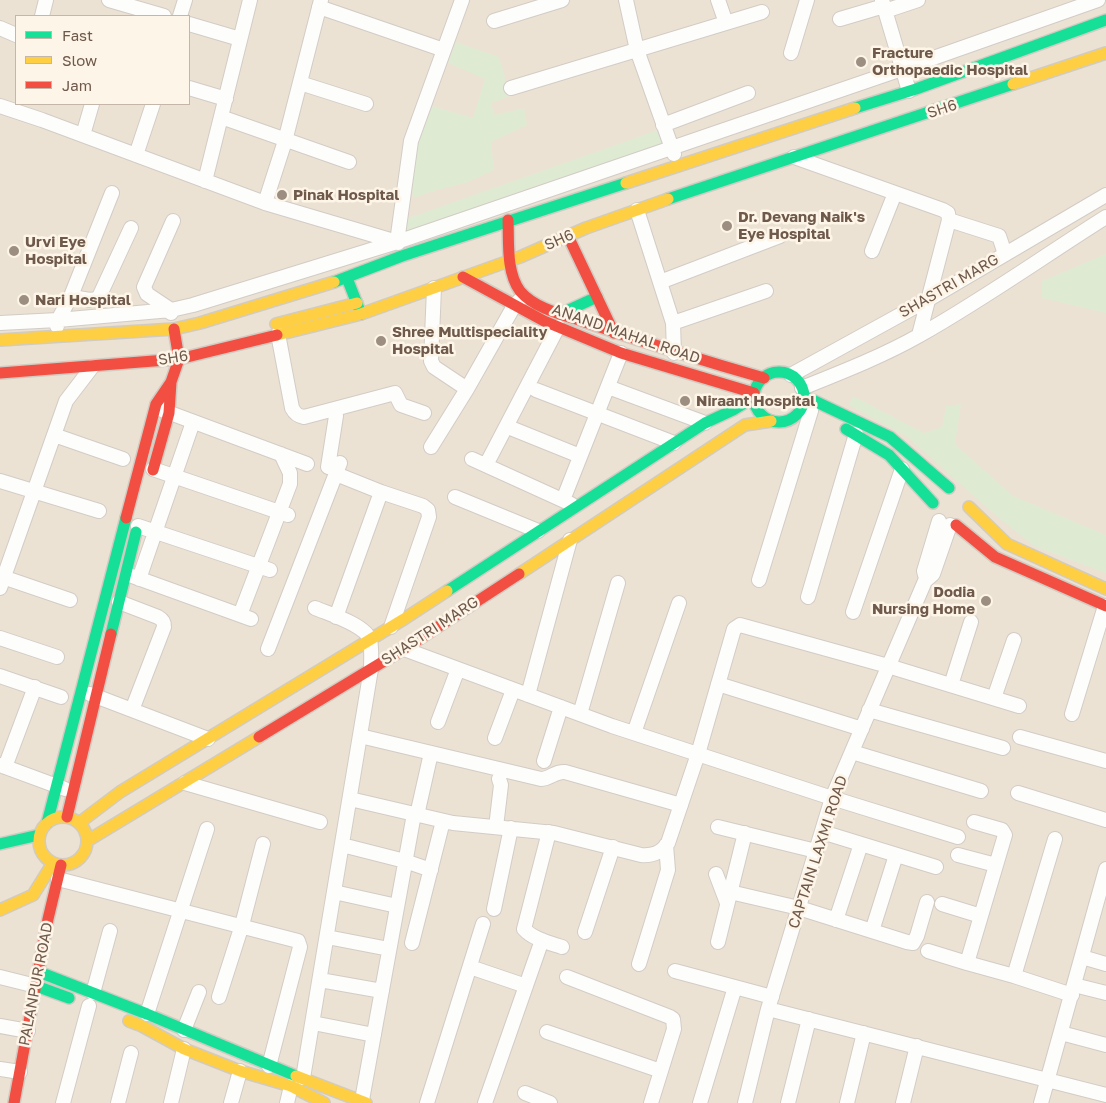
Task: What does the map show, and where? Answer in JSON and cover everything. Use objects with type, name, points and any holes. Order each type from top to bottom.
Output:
[{"type":"main road","points":[[0,349],[73,342],[177,344],[348,282],[402,256],[909,91],[1106,20]]},
{"type":"main road","name":"SH6","points":[[0,340],[54,337],[177,344],[278,334],[361,314],[511,260],[637,210],[1106,53]]},
{"type":"main road","points":[[508,220],[511,260],[515,282],[524,295]]},
{"type":"main road","points":[[568,236],[614,333]]},
{"type":"main road","name":"ANAND MAHAL ROAD","points":[[463,277],[514,306],[559,320],[614,333],[674,353],[764,378]]},
{"type":"main road","points":[[348,282],[361,314]]},
{"type":"main road","name":"SH6","points":[[0,373],[92,368],[177,344],[226,314],[348,282]]},
{"type":"main road","name":"ANAND MAHAL ROAD","points":[[524,295],[559,320],[621,353],[754,395]]},
{"type":"main road","points":[[559,320],[597,297]]},
{"type":"main road","points":[[0,363],[177,344],[356,303]]},
{"type":"main road","points":[[152,474],[169,412],[171,382],[177,344]]},
{"type":"main road","points":[[805,400],[793,418],[778,422],[771,421],[758,412],[754,395],[760,381],[764,378],[774,373],[783,372],[791,375],[798,380],[805,400],[889,455],[933,503],[935,515],[995,557],[1106,606]]},
{"type":"main road","points":[[57,869],[42,855],[38,842],[39,835],[47,823],[155,408],[171,382]]},
{"type":"main road","name":"SHASTRI MARG","points":[[79,823],[120,792],[391,627],[705,423],[733,410],[754,395]]},
{"type":"main road","points":[[805,400],[890,437],[949,488],[964,494],[969,507],[1007,544],[1106,589]]},
{"type":"main road","name":"SHASTRI MARG","points":[[87,841],[371,669],[745,425],[771,421]]},
{"type":"main road","points":[[933,503],[939,493],[949,488]]},
{"type":"main road","points":[[948,524],[965,518],[969,507]]},
{"type":"main road","points":[[67,817],[119,602],[133,576],[139,521]]},
{"type":"main road","points":[[0,910],[33,895],[57,869],[76,862],[86,849],[86,834],[79,823],[67,817],[53,819],[47,823]]},
{"type":"main road","points":[[0,844],[39,835]]},
{"type":"main road","name":"PALANPUR ROAD","points":[[14,1103],[57,869]]},
{"type":"main road","points":[[39,972],[94,1003]]},
{"type":"main road","points":[[36,986],[94,1003],[146,1014],[269,1066],[364,1102]]},
{"type":"main road","points":[[116,1016],[142,1026],[184,1049],[240,1071],[291,1086],[324,1103]]},
{"type":"street","points":[[42,15],[46,0]]},
{"type":"street","points":[[180,15],[185,0]]},
{"type":"street","points":[[205,181],[250,0]]},
{"type":"street","points":[[402,256],[397,242],[411,141],[462,0]]},
{"type":"street","points":[[494,21],[562,0]]},
{"type":"street","points":[[626,0],[637,50],[677,165]]},
{"type":"street","points":[[718,0],[726,23]]},
{"type":"street","points":[[791,53],[807,0]]},
{"type":"street","points":[[840,19],[883,6],[918,0]]},
{"type":"street","points":[[0,322],[58,320],[171,310],[202,302],[397,242],[1098,0]]},
{"type":"street","points":[[265,203],[285,141],[320,4],[444,50]]},
{"type":"street","points":[[116,5],[160,15]]},
{"type":"street","points":[[883,6],[909,91]]},
{"type":"street","points":[[511,88],[762,12]]},
{"type":"street","points":[[190,24],[240,39]]},
{"type":"street","points":[[0,28],[15,35]]},
{"type":"street","points":[[300,83],[366,104]]},
{"type":"street","points":[[190,88],[226,99]]},
{"type":"street","points":[[663,125],[748,93]]},
{"type":"street","points":[[83,135],[92,105]]},
{"type":"street","points":[[136,155],[152,105]]},
{"type":"street","points":[[0,106],[16,108],[265,203],[397,242]]},
{"type":"street","points":[[221,117],[349,162]]},
{"type":"street","points":[[794,157],[943,210],[948,214],[949,220],[919,335]]},
{"type":"street","points":[[54,337],[58,320],[71,296],[112,193]]},
{"type":"street","points":[[872,251],[896,193]]},
{"type":"street","name":"SHASTRI MARG","points":[[791,375],[929,299],[1106,195]]},
{"type":"street","points":[[508,204],[508,220]]},
{"type":"street","points":[[637,210],[673,322],[674,353]]},
{"type":"street","name":"SHASTRI MARG","points":[[805,400],[841,372],[919,335],[1008,282],[1106,217]]},
{"type":"street","points":[[949,220],[999,236],[1005,254]]},
{"type":"street","points":[[173,221],[144,287],[147,294],[171,310],[177,344]]},
{"type":"street","points":[[71,296],[91,300],[100,297],[131,228]]},
{"type":"street","points":[[660,282],[780,236]]},
{"type":"street","points":[[434,288],[431,361],[434,367],[467,389]]},
{"type":"street","points":[[673,322],[766,291]]},
{"type":"street","points":[[431,447],[467,389],[514,306],[524,295]]},
{"type":"street","points":[[485,459],[559,320]]},
{"type":"street","points":[[278,334],[294,413],[304,417],[395,393],[401,405],[424,413]]},
{"type":"street","points":[[563,500],[621,353]]},
{"type":"street","points":[[70,600],[1,580],[66,401],[92,368]]},
{"type":"street","points":[[608,387],[705,423]]},
{"type":"street","points":[[536,390],[598,412],[674,443]]},
{"type":"street","points":[[759,580],[805,400]]},
{"type":"street","points":[[155,408],[307,464]]},
{"type":"street","points":[[268,649],[335,468],[335,409]]},
{"type":"street","points":[[133,576],[156,532],[194,422]]},
{"type":"street","points":[[513,429],[580,456]]},
{"type":"street","points":[[808,597],[856,434]]},
{"type":"street","points":[[54,435],[123,459]]},
{"type":"street","points":[[112,570],[246,617],[283,513],[290,484],[290,473],[281,454]]},
{"type":"street","points":[[472,459],[485,459],[577,506]]},
{"type":"street","points":[[335,468],[381,492],[423,506],[428,510],[429,517],[391,627]]},
{"type":"street","points":[[854,612],[902,468]]},
{"type":"street","points":[[152,474],[176,476],[283,513]]},
{"type":"street","points":[[0,481],[99,511]]},
{"type":"street","points":[[336,617],[381,492]]},
{"type":"street","points":[[454,497],[538,532]]},
{"type":"street","points":[[139,521],[156,532],[264,568]]},
{"type":"street","name":"CAPTAIN LAXMI ROAD","points":[[745,1103],[770,1003],[832,798],[925,581],[933,574],[948,524]]},
{"type":"street","points":[[528,695],[570,540]]},
{"type":"street","points":[[580,714],[618,584]]},
{"type":"street","points":[[119,602],[158,617],[164,623],[164,628],[132,710]]},
{"type":"street","points":[[634,733],[679,603]]},
{"type":"street","points":[[1072,714],[1106,606]]},
{"type":"street","points":[[304,1078],[371,669],[370,640],[366,633],[316,608]]},
{"type":"street","points":[[951,685],[971,622]]},
{"type":"street","points":[[639,964],[668,870],[666,845],[698,754],[734,629],[740,625],[888,666],[1019,706]]},
{"type":"street","points":[[0,638],[57,657]]},
{"type":"street","points":[[994,698],[1014,640]]},
{"type":"street","points":[[404,648],[513,690],[634,733],[958,837]]},
{"type":"street","points":[[438,722],[458,669]]},
{"type":"street","points":[[0,676],[61,697]]},
{"type":"street","points":[[718,684],[862,728]]},
{"type":"street","points":[[35,687],[3,766],[74,792]]},
{"type":"street","points":[[495,738],[513,690]]},
{"type":"street","points":[[81,691],[208,739]]},
{"type":"street","points":[[544,761],[561,707]]},
{"type":"street","points":[[870,710],[1003,748]]},
{"type":"street","points":[[360,736],[545,779],[556,772],[565,772],[680,805]]},
{"type":"street","points":[[1020,737],[1106,761]]},
{"type":"street","points":[[852,752],[981,791]]},
{"type":"street","points":[[364,1102],[397,906],[415,814],[431,753]]},
{"type":"street","points":[[496,827],[501,786],[499,780]]},
{"type":"street","points":[[184,783],[320,822]]},
{"type":"street","points":[[1018,793],[1106,820]]},
{"type":"street","points":[[350,799],[443,821],[549,832],[650,856],[657,854],[666,845]]},
{"type":"street","points":[[412,943],[443,821]]},
{"type":"street","points":[[967,963],[1004,832],[974,822]]},
{"type":"street","points":[[718,826],[816,851]]},
{"type":"street","points":[[494,909],[511,828]]},
{"type":"street","points":[[146,1014],[207,829]]},
{"type":"street","points":[[549,832],[524,929],[542,940],[562,947]]},
{"type":"street","points":[[822,832],[936,867]]},
{"type":"street","points":[[718,942],[745,833]]},
{"type":"street","points":[[1014,976],[1055,840]]},
{"type":"street","points":[[219,998],[242,925],[263,844]]},
{"type":"street","points":[[342,844],[432,870]]},
{"type":"street","points":[[836,920],[861,844]]},
{"type":"street","points":[[585,932],[613,848]]},
{"type":"street","points":[[872,931],[896,855]]},
{"type":"street","points":[[958,855],[996,865]]},
{"type":"street","points":[[57,869],[181,910],[296,939],[299,944],[269,1066]]},
{"type":"street","points":[[716,874],[729,897]]},
{"type":"street","points":[[1041,1103],[1049,1080],[1105,874]]},
{"type":"street","points":[[334,892],[397,906]]},
{"type":"street","points":[[729,897],[799,908],[907,942],[913,942],[917,936],[927,902]]},
{"type":"street","points":[[942,904],[981,916]]},
{"type":"street","points":[[427,1103],[483,924]]},
{"type":"street","points":[[63,1103],[94,1003],[110,931]]},
{"type":"street","points":[[327,937],[389,949]]},
{"type":"street","points":[[485,1103],[542,940]]},
{"type":"street","points":[[928,951],[1014,976],[1073,990],[1106,994]]},
{"type":"street","points":[[1082,957],[1106,964]]},
{"type":"street","points":[[470,967],[526,986]]},
{"type":"street","points":[[675,971],[735,987],[809,1019],[1106,1095]]},
{"type":"street","points":[[0,977],[36,986]]},
{"type":"street","points":[[567,977],[670,1016],[673,1020],[674,1029],[651,1103]]},
{"type":"street","points":[[320,980],[382,992]]},
{"type":"street","points":[[700,1103],[735,987]]},
{"type":"street","points":[[184,1030],[199,992]]},
{"type":"street","points":[[788,1103],[809,1019]]},
{"type":"street","points":[[313,1023],[374,1035]]},
{"type":"street","points":[[0,1026],[28,1031]]},
{"type":"street","points":[[547,1032],[661,1072]]},
{"type":"street","points":[[847,1103],[864,1033]]},
{"type":"street","points":[[1061,1033],[1106,1045]]},
{"type":"street","points":[[903,1103],[917,1046]]},
{"type":"street","points":[[171,1103],[184,1049]]},
{"type":"street","points":[[118,1103],[131,1053]]},
{"type":"street","points":[[0,1069],[20,1072]]},
{"type":"street","points":[[231,1103],[240,1071]]},
{"type":"street","points":[[287,1103],[291,1086]]},
{"type":"street","points":[[525,1093],[550,1103]]},
{"type":"shaded area","points":[[0,0],[1106,0],[1106,1103],[0,1103]]},
{"type":"green space","points":[[456,42],[499,57],[510,96],[491,103],[495,115],[524,108],[527,125],[491,142],[494,170],[468,182],[413,198],[412,188],[416,145],[432,106],[473,118],[485,79],[448,63]]},
{"type":"green space","points":[[661,129],[666,146],[407,234],[403,220]]},
{"type":"green space","points":[[1106,254],[1106,313],[1042,298],[1042,281]]},
{"type":"green space","points":[[853,396],[924,433],[942,427],[946,406],[961,404],[955,444],[1013,496],[1106,535],[1106,573],[1034,546],[999,518],[906,436],[849,405]]},
{"type":"traffic: fast","points":[[855,108],[916,89],[1106,20]]},
{"type":"traffic: fast","points":[[668,199],[1013,84]]},
{"type":"traffic: fast","points":[[334,282],[402,256],[626,183]]},
{"type":"traffic: fast","points":[[347,278],[361,314]]},
{"type":"traffic: fast","points":[[560,314],[597,297]]},
{"type":"traffic: fast","points":[[779,372],[789,374],[797,379],[802,387],[804,397],[802,407],[797,415],[789,420],[779,422],[769,420],[761,415],[756,407],[754,397],[756,387],[761,379],[769,374],[779,372]]},
{"type":"traffic: fast","points":[[804,396],[890,437],[949,488]]},
{"type":"traffic: fast","points":[[447,591],[705,423],[733,410],[754,397]]},
{"type":"traffic: fast","points":[[846,429],[889,455],[933,503]]},
{"type":"traffic: fast","points":[[47,823],[126,518]]},
{"type":"traffic: fast","points":[[111,634],[136,532]]},
{"type":"traffic: fast","points":[[0,844],[39,835]]},
{"type":"traffic: fast","points":[[39,972],[147,1014],[296,1076]]},
{"type":"traffic: fast","points":[[36,986],[69,998]]},
{"type":"traffic: slow","points":[[1013,84],[1106,53]]},
{"type":"traffic: slow","points":[[626,183],[855,108]]},
{"type":"traffic: slow","points":[[277,335],[361,314],[520,257],[586,228],[668,199]]},
{"type":"traffic: slow","points":[[0,340],[174,329],[200,323],[334,282]]},
{"type":"traffic: slow","points":[[276,324],[357,303]]},
{"type":"traffic: slow","points":[[519,574],[745,425],[771,421]]},
{"type":"traffic: slow","points":[[969,507],[1007,544],[1106,589]]},
{"type":"traffic: slow","points":[[79,823],[120,792],[447,591]]},
{"type":"traffic: slow","points":[[87,841],[259,737]]},
{"type":"traffic: slow","points":[[58,817],[68,817],[80,824],[87,836],[87,841],[87,846],[80,858],[68,865],[58,865],[50,861],[43,854],[39,846],[39,836],[43,828],[50,821],[58,817]]},
{"type":"traffic: slow","points":[[0,910],[33,895],[53,863]]},
{"type":"traffic: slow","points":[[129,1021],[184,1049],[240,1071],[291,1086],[324,1103]]},
{"type":"traffic: slow","points":[[296,1076],[366,1103]]},
{"type":"traffic: jam","points":[[508,220],[509,257],[512,275],[520,291],[542,307],[674,351],[764,378]]},
{"type":"traffic: jam","points":[[568,236],[614,333]]},
{"type":"traffic: jam","points":[[463,277],[544,321],[621,353],[754,393]]},
{"type":"traffic: jam","points":[[126,518],[156,404],[171,382],[179,359],[174,329]]},
{"type":"traffic: jam","points":[[0,373],[179,359],[277,335]]},
{"type":"traffic: jam","points":[[153,470],[169,413],[171,382]]},
{"type":"traffic: jam","points":[[956,525],[995,557],[1106,606]]},
{"type":"traffic: jam","points":[[259,737],[404,649],[519,574]]},
{"type":"traffic: jam","points":[[67,817],[111,634]]},
{"type":"traffic: jam","points":[[14,1103],[48,919],[61,865]]},
{"type":"place","name":"Fracture Orthopaedic Hospital","points":[[861,62]]},
{"type":"place","name":"Pinak Hospital","points":[[282,195]]},
{"type":"place","name":"Dr. Devang Naik's Eye Hospital","points":[[727,226]]},
{"type":"place","name":"Urvi Eye Hospital","points":[[14,251]]},
{"type":"place","name":"Nari Hospital","points":[[24,300]]},
{"type":"place","name":"Shree Multispeciality Hospital","points":[[381,341]]},
{"type":"place","name":"Niraant Hospital","points":[[685,401]]},
{"type":"place","name":"Dodia Nursing Home","points":[[986,601]]}]
